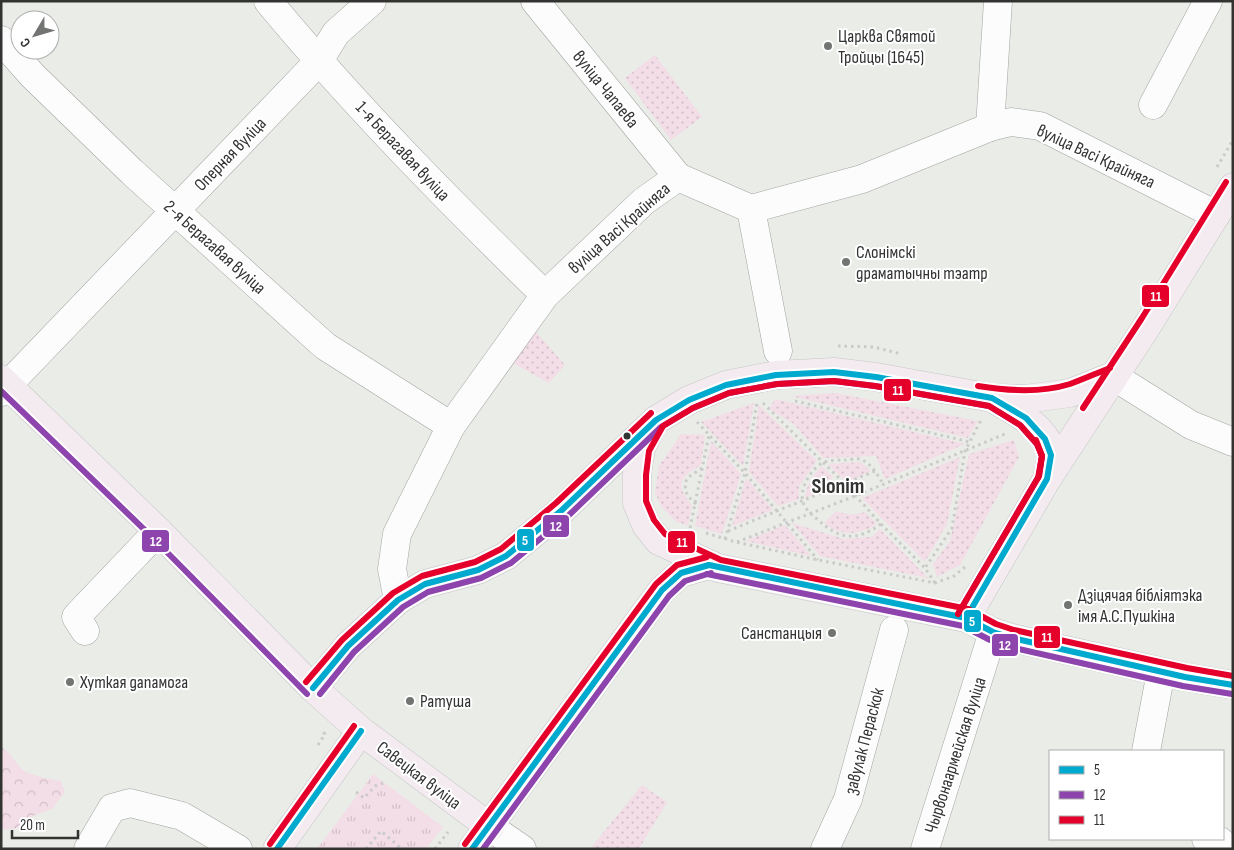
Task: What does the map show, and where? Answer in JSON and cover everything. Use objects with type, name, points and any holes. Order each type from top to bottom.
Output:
[{"type":"main road","points":[[966,618],[1047,479],[1149,323],[1216,215],[1224,180]]},
{"type":"main road","points":[[313,688],[348,646],[380,614],[398,600],[425,584],[478,570],[506,556],[562,510],[656,420],[689,400],[726,385],[776,374],[843,373],[876,377],[991,410],[1026,418],[1045,439],[1051,454],[1047,479]]},
{"type":"main road","points":[[991,410],[1025,399],[1070,393],[1113,376]]},
{"type":"main road","name":"Савецкая вуліца","points":[[3,386],[158,531],[313,688],[361,731],[490,827]]},
{"type":"main road","points":[[656,420],[641,448],[637,474],[637,503],[646,525],[659,541],[708,565],[966,618],[993,632],[1161,672],[1233,685]]},
{"type":"main road","points":[[463,843],[490,827],[662,590],[681,573],[708,565]]},
{"type":"main road","points":[[277,849],[361,731]]},
{"type":"street","name":"1-я Берагавая вуліца","points":[[268,1],[318,62],[435,186],[545,295]]},
{"type":"street","name":"Оперная вуліца","points":[[3,386],[318,62],[336,33],[372,1]]},
{"type":"street","name":"вуліца Чапаева","points":[[535,1],[678,177]]},
{"type":"street","points":[[990,126],[998,1]]},
{"type":"street","points":[[1153,105],[1208,1]]},
{"type":"street","name":"2-я Берагавая вуліца","points":[[1,40],[33,76],[175,211],[325,346],[451,426]]},
{"type":"street","name":"вуліца Васі Крайняга","points":[[398,600],[392,569],[397,534],[451,426],[545,295],[644,201],[678,177],[751,209],[862,179],[990,126],[1011,122],[1040,126],[1216,215]]},
{"type":"street","points":[[751,209],[778,351]]},
{"type":"street","points":[[1113,376],[1191,424],[1233,442]]},
{"type":"street","points":[[85,631],[76,617],[158,531]]},
{"type":"street","name":"завулак Пераскок","points":[[826,849],[848,799],[894,630]]},
{"type":"street","name":"Чырвонаармейская вуліца","points":[[925,849],[993,632]]},
{"type":"street","points":[[1146,750],[1161,672]]},
{"type":"street","points":[[88,849],[112,808],[130,803],[182,816],[238,849]]},
{"type":"street","name":"Савецкая вуліца","points":[[490,827],[522,849]]},
{"type":"path","points":[[1224,180],[1233,140]]},
{"type":"path","points":[[750,400],[758,398]]},
{"type":"path","points":[[758,398],[926,568],[935,583]]},
{"type":"path","points":[[725,539],[745,473],[758,398]]},
{"type":"path","points":[[792,400],[970,442]]},
{"type":"path","points":[[926,568],[952,528],[965,451],[982,418],[991,410]]},
{"type":"path","points":[[704,418],[696,421],[745,473],[818,560]]},
{"type":"path","points":[[736,542],[855,496],[1011,431]]},
{"type":"path","points":[[709,435],[690,528],[736,542],[935,583],[954,576],[964,568],[969,560]]},
{"type":"path","points":[[881,524],[867,534],[846,536],[830,532],[810,514],[802,502],[804,485],[813,471],[823,463],[860,459],[876,471],[883,484]]},
{"type":"path","points":[[696,504],[688,496],[684,487],[687,478],[703,468]]},
{"type":"path","points":[[728,531],[876,471]]},
{"type":"path","points":[[316,748],[325,734],[321,728]]},
{"type":"path","points":[[356,792],[364,798],[375,786],[391,780]]},
{"type":"path","points":[[435,849],[449,828]]},
{"type":"path","points":[[366,849],[380,831],[400,848]]},
{"type":"path","points":[[448,832],[463,843]]},
{"type":"green space","points":[[655,55],[702,117],[671,140],[625,78]]},
{"type":"green space","points":[[536,332],[565,365],[549,383],[513,363]]},
{"type":"green space","points":[[835,393],[978,421],[968,438],[791,396]]},
{"type":"green space","points":[[775,399],[965,444],[885,479],[876,456],[823,458],[794,424],[769,409]]},
{"type":"green space","points":[[754,403],[743,466],[701,422]]},
{"type":"green space","points":[[759,405],[817,461],[799,486],[799,499],[778,506],[749,472]]},
{"type":"green space","points":[[681,434],[705,435],[701,465],[687,474],[681,487],[692,505],[688,525],[676,522],[661,506],[655,492],[659,466]]},
{"type":"green space","points":[[1014,440],[1019,457],[960,565],[937,577],[933,564],[950,541],[969,454]]},
{"type":"green space","points":[[711,441],[741,474],[722,534],[695,526]]},
{"type":"green space","points":[[960,457],[947,524],[925,562],[862,498]]},
{"type":"green space","points":[[860,462],[871,471],[846,482],[828,464]]},
{"type":"green space","points":[[822,466],[833,477],[827,483],[826,489],[805,498],[807,488],[815,473]]},
{"type":"green space","points":[[746,478],[773,510],[732,526]]},
{"type":"green space","points":[[836,511],[851,514],[865,512],[877,524],[857,532],[837,531],[824,523]]},
{"type":"green space","points":[[792,523],[844,539],[871,537],[880,529],[928,578],[820,556]]},
{"type":"green space","points":[[785,525],[811,556],[746,541]]},
{"type":"green space","points":[[1,747],[26,772],[61,781],[65,792],[52,809],[35,815],[17,828],[1,830]]},
{"type":"green space","points":[[373,774],[443,827],[426,849],[317,849]]},
{"type":"green space","points":[[642,785],[667,802],[639,849],[590,849]]},
{"type":"transit line","name":"11","points":[[1083,408],[1142,318],[1226,182]]},
{"type":"transit line","name":"11","points":[[978,386],[1013,390],[1048,389],[1070,384],[1110,368]]},
{"type":"transit line","name":"5","points":[[313,688],[348,646],[398,600],[425,584],[478,570],[506,556],[562,510],[656,420],[689,400],[726,385],[776,375],[834,372],[876,377],[992,398],[1026,418],[1045,439],[1051,455],[1047,479],[966,618]]},
{"type":"transit line","name":"12","points":[[320,694],[354,652],[403,607],[428,592],[481,578],[511,563],[568,516],[661,427],[693,408],[729,393],[777,384],[834,381],[875,386],[989,406],[1020,425],[1037,444],[1042,456],[1039,476],[958,614]]},
{"type":"transit line","name":"11","points":[[1038,478],[1042,456],[1037,444],[1020,425],[989,406],[875,386],[834,381],[777,384],[729,393],[693,408],[663,426],[649,451],[646,475],[646,501],[654,520],[665,534],[721,560],[968,609],[996,624],[1014,630],[1187,668],[1233,676]]},
{"type":"transit line","name":"12","points":[[1,391],[152,537],[307,694]]},
{"type":"transit line","name":"11","points":[[306,682],[342,640],[393,593],[422,576],[475,562],[501,549],[556,503],[651,413]]},
{"type":"transit line","name":"11","points":[[958,614],[1039,476],[1042,456],[1036,440]]},
{"type":"transit line","name":"11","points":[[465,844],[656,584],[677,565],[707,557]]},
{"type":"transit line","name":"5","points":[[709,565],[966,618],[993,632],[1012,638],[1185,677],[1233,685]]},
{"type":"transit line","name":"5","points":[[472,849],[662,590],[681,573],[709,565]]},
{"type":"transit line","name":"12","points":[[483,849],[669,596],[685,581],[711,573]]},
{"type":"transit line","name":"12","points":[[707,574],[963,626],[990,640],[1010,647],[1183,686],[1232,694]]},
{"type":"transit line","name":"11","points":[[270,844],[354,726]]},
{"type":"transit line","name":"5","points":[[277,849],[361,731]]},
{"type":"place","name":"Царква Святой Тройцы (1645)","points":[[828,46]]},
{"type":"place","name":"Слонімскі драматычны тэатр","points":[[846,262]]},
{"type":"place","name":"Дзіцячая бібліятэка імя А.С.Пушкіна","points":[[1068,605]]},
{"type":"place","name":"Санстанцыя","points":[[832,633]]},
{"type":"place","name":"Хуткая дапамога","points":[[70,682]]},
{"type":"place","name":"Ратуша","points":[[410,701]]},
{"type":"district","name":"Slonim","points":[[838,485]]}]
